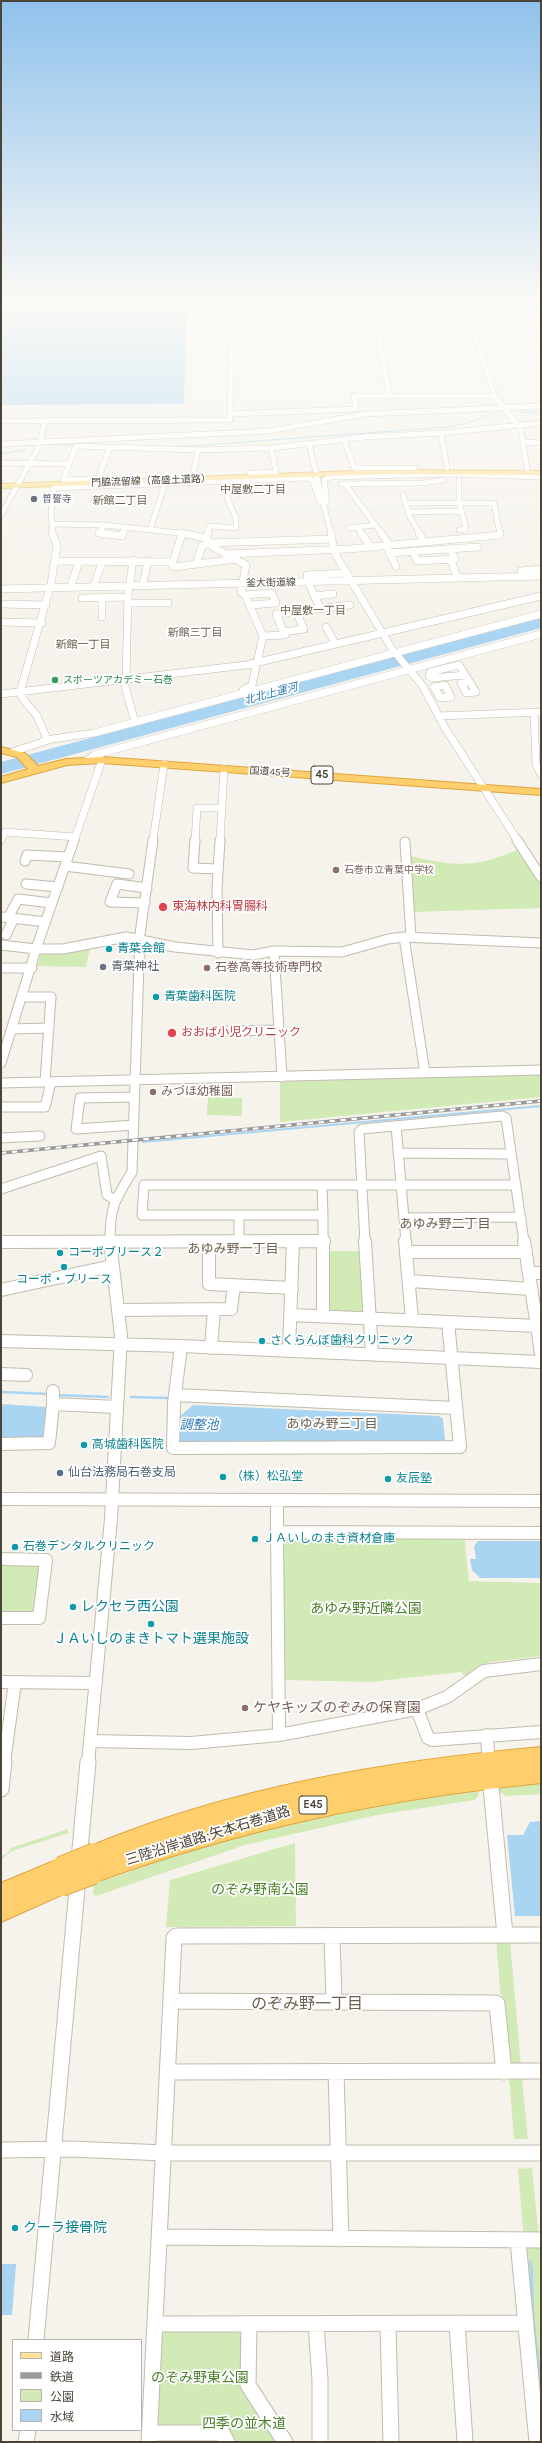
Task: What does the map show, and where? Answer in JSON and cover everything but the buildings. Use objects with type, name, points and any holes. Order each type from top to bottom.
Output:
[{"type":"highway","points":[[1,750],[16,753],[34,769]]},
{"type":"highway","name":"国道45号","points":[[1,780],[34,769],[87,760],[102,760],[541,792]]},
{"type":"highway","name":"三陸沿岸道路;矢本石巻道路","points":[[1,1893],[61,1876],[94,1864],[210,1815],[335,1784],[440,1768],[541,1757]]},
{"type":"highway","name":"三陸沿岸道路;矢本石巻道路","points":[[94,1864],[296,1809],[436,1783],[541,1773]]},
{"type":"highway","name":"三陸沿岸道路;矢本石巻道路","points":[[1,1911],[61,1876]]},
{"type":"main road","name":"門脇流留線（高盛土道路）","points":[[1,486],[316,474],[429,472],[541,473]]},
{"type":"street","points":[[229,433],[230,412]]},
{"type":"street","points":[[1,421],[230,417],[309,412]]},
{"type":"street","points":[[1,444],[269,431],[295,428],[365,414],[410,412]]},
{"type":"street","points":[[505,412],[518,424],[524,442],[528,469]]},
{"type":"street","points":[[1,515],[40,442],[45,421]]},
{"type":"street","points":[[271,448],[276,472],[62,480],[76,446],[198,450],[271,448],[344,439],[441,433],[518,424],[541,423]]},
{"type":"street","points":[[441,433],[447,468]]},
{"type":"street","points":[[344,439],[353,466],[356,469],[447,468],[541,470]]},
{"type":"street","points":[[524,442],[541,443]]},
{"type":"street","points":[[309,444],[325,504],[334,550],[350,581],[396,652],[417,678],[438,716],[485,787],[541,877]]},
{"type":"street","points":[[98,479],[110,447]]},
{"type":"street","points":[[192,475],[198,450]]},
{"type":"street","points":[[1,463],[68,464]]},
{"type":"street","points":[[325,484],[422,483],[448,477],[459,480],[529,478],[529,476]]},
{"type":"street","points":[[325,504],[327,500],[324,480],[331,477],[541,476]]},
{"type":"street","points":[[42,742],[47,738],[42,723],[32,709],[21,699],[20,692],[42,623],[56,561],[58,544],[52,536],[51,499],[54,488],[306,478],[313,480],[319,501],[325,504]]},
{"type":"street","points":[[459,480],[458,502],[466,529],[459,530]]},
{"type":"street","points":[[196,564],[202,546],[208,540],[210,526],[236,528],[236,518],[227,498],[234,481]]},
{"type":"street","points":[[150,530],[165,483]]},
{"type":"street","points":[[345,484],[376,525],[388,545],[396,566]]},
{"type":"street","points":[[404,495],[409,512],[423,540]]},
{"type":"street","points":[[225,554],[280,554],[371,547],[423,540],[500,535],[494,503],[406,503]]},
{"type":"street","points":[[409,512],[460,511]]},
{"type":"street","points":[[52,524],[126,527],[182,534],[208,540],[278,541],[332,539]]},
{"type":"street","points":[[104,525],[99,534],[122,536],[126,527]]},
{"type":"street","points":[[349,528],[376,525]]},
{"type":"street","points":[[357,527],[371,547]]},
{"type":"street","points":[[182,534],[173,562],[174,567],[235,559]]},
{"type":"street","points":[[208,540],[212,547],[246,565],[241,592],[245,595],[263,636],[252,685],[233,696]]},
{"type":"street","points":[[278,541],[280,554]]},
{"type":"street","points":[[390,552],[478,547]]},
{"type":"street","points":[[413,551],[417,561],[455,558],[450,549]]},
{"type":"street","points":[[450,559],[457,577],[541,569]]},
{"type":"street","points":[[56,561],[102,563],[133,560],[173,562]]},
{"type":"street","points":[[133,560],[128,599],[124,679],[135,722]]},
{"type":"street","points":[[143,583],[148,561]]},
{"type":"street","points":[[71,585],[79,562]]},
{"type":"street","points":[[92,598],[93,587],[102,563]]},
{"type":"street","points":[[320,608],[308,581],[307,575],[346,573]]},
{"type":"street","name":"釜大街道線","points":[[1,589],[541,576]]},
{"type":"street","points":[[245,595],[272,593],[276,603],[250,605]]},
{"type":"street","points":[[314,596],[333,594]]},
{"type":"street","points":[[1,694],[257,662],[541,596]]},
{"type":"street","points":[[82,598],[128,599],[152,603],[168,603]]},
{"type":"street","points":[[102,598],[102,617]]},
{"type":"street","points":[[1,604],[46,605]]},
{"type":"street","points":[[284,632],[276,614],[350,605]]},
{"type":"street","points":[[284,632],[304,630],[296,612]]},
{"type":"street","points":[[16,753],[21,747],[81,733],[94,733],[541,614]]},
{"type":"street","points":[[1,622],[42,623]]},
{"type":"street","points":[[326,627],[335,643]]},
{"type":"street","points":[[263,636],[285,635],[284,632]]},
{"type":"street","points":[[87,760],[94,755],[409,668],[541,634]]},
{"type":"street","points":[[454,657],[458,662],[457,665]]},
{"type":"street","points":[[429,676],[430,672],[457,665],[461,666],[469,682]]},
{"type":"street","points":[[417,678],[429,676],[432,678],[465,675]]},
{"type":"street","points":[[427,695],[438,694]]},
{"type":"street","points":[[438,716],[538,712],[536,765],[541,774]]},
{"type":"street","points":[[1,1063],[4,1041],[12,1029],[32,968],[36,949],[102,760]]},
{"type":"street","points":[[36,2339],[112,1501],[120,1344],[118,1310],[110,1242],[110,1214],[115,1200],[132,1172],[140,938],[164,764]]},
{"type":"street","points":[[218,953],[218,869],[224,769]]},
{"type":"street","points":[[218,869],[193,868],[197,808],[221,808]]},
{"type":"street","points":[[1,840],[5,832],[76,837]]},
{"type":"street","points":[[405,842],[407,937],[425,1073]]},
{"type":"street","points":[[25,861],[27,855],[68,857]]},
{"type":"street","points":[[65,866],[129,874]]},
{"type":"street","points":[[26,884],[58,888]]},
{"type":"street","points":[[145,903],[110,902],[116,885],[147,888]]},
{"type":"street","points":[[6,935],[8,918],[18,898],[52,903]]},
{"type":"street","points":[[8,918],[46,922]]},
{"type":"street","points":[[1,945],[36,949],[74,948],[118,937],[140,938],[175,947],[218,953],[253,955],[274,951],[342,952],[388,939],[407,937],[541,942]]},
{"type":"street","points":[[274,951],[277,1030],[282,1077]]},
{"type":"street","points":[[1,968],[32,968]]},
{"type":"street","points":[[1,1107],[46,1107],[49,1083],[49,1028],[51,997],[22,997]]},
{"type":"street","points":[[12,1029],[49,1028]]},
{"type":"street","points":[[224,1031],[277,1030]]},
{"type":"street","points":[[1,1083],[541,1070]]},
{"type":"street","points":[[134,1096],[80,1098],[76,1129],[134,1125]]},
{"type":"street","points":[[372,1354],[359,1132],[362,1129],[502,1116],[506,1118],[541,1353]]},
{"type":"street","points":[[396,1126],[410,1281],[412,1320]]},
{"type":"street","points":[[1,1138],[40,1136]]},
{"type":"street","points":[[398,1153],[511,1154]]},
{"type":"street","points":[[1,1189],[101,1156],[107,1195],[115,1200]]},
{"type":"street","points":[[322,1184],[324,1240],[323,1316]]},
{"type":"street","points":[[323,1215],[142,1215],[144,1185],[516,1184]]},
{"type":"street","points":[[239,1215],[239,1242]]},
{"type":"street","points":[[404,1218],[521,1217]]},
{"type":"street","points":[[1,1242],[239,1242],[324,1240]]},
{"type":"street","points":[[289,1350],[293,1241]]},
{"type":"street","points":[[209,1242],[209,1284],[292,1288]]},
{"type":"street","points":[[407,1252],[526,1252]]},
{"type":"street","points":[[1,1290],[112,1266]]},
{"type":"street","points":[[529,1273],[541,1273]]},
{"type":"street","points":[[410,1281],[531,1289]]},
{"type":"street","points":[[118,1310],[231,1309],[234,1286]]},
{"type":"street","points":[[211,1348],[214,1309]]},
{"type":"street","points":[[291,1315],[537,1326]]},
{"type":"street","points":[[181,1346],[175,1395],[173,1448],[460,1447],[455,1408],[448,1322]]},
{"type":"street","points":[[1,1341],[289,1350],[541,1362]]},
{"type":"street","points":[[1,1374],[26,1374]]},
{"type":"street","points":[[1,1444],[49,1443],[54,1391]]},
{"type":"street","points":[[175,1395],[455,1408]]},
{"type":"street","points":[[53,1404],[117,1407]]},
{"type":"street","points":[[1,1499],[112,1501],[541,1501]]},
{"type":"street","points":[[277,1501],[279,1735]]},
{"type":"street","points":[[277,1532],[541,1533]]},
{"type":"street","points":[[1,1559],[46,1560],[38,1618],[1,1618]]},
{"type":"street","points":[[91,1741],[191,1743],[279,1735],[417,1709],[447,1696],[484,1671],[541,1664]]},
{"type":"street","points":[[1,1682],[96,1683]]},
{"type":"street","points":[[1,1789],[4,1736],[15,1682]]},
{"type":"street","points":[[417,1709],[428,1738],[432,1740],[541,1732]]},
{"type":"street","points":[[487,1735],[488,1752]]},
{"type":"street","points":[[491,1787],[505,1935]]},
{"type":"street","points":[[228,2442],[222,2433],[149,2438],[161,2237],[174,1938],[176,1936],[332,1937],[505,1935],[541,1938]]},
{"type":"street","points":[[332,1937],[334,2001]]},
{"type":"street","points":[[171,2001],[495,2003],[497,2004],[504,2072]]},
{"type":"street","points":[[168,2072],[541,2071]]},
{"type":"street","points":[[336,2072],[341,2239]]},
{"type":"street","points":[[1,2150],[164,2153],[541,2153]]},
{"type":"street","points":[[161,2237],[541,2240]]},
{"type":"street","points":[[518,2241],[524,2323],[537,2442]]},
{"type":"street","points":[[155,2324],[202,2322],[249,2325],[524,2323]]},
{"type":"street","points":[[457,2323],[465,2442]]},
{"type":"street","points":[[316,2324],[320,2380],[320,2442]]},
{"type":"street","points":[[388,2324],[391,2442]]},
{"type":"street","points":[[249,2325],[248,2384],[285,2442]]},
{"type":"street","points":[[26,2442],[28,2431]]},
{"type":"green space","points":[[519,849],[541,884],[541,908],[413,912],[410,856],[440,862],[465,864],[490,860]]},
{"type":"green space","points":[[90,947],[86,967],[37,966],[41,953]]},
{"type":"green space","points":[[541,1074],[541,1097],[280,1122],[280,1082]]},
{"type":"green space","points":[[208,1097],[242,1098],[242,1116],[207,1115]]},
{"type":"green space","points":[[327,1251],[360,1251],[363,1313],[327,1311]]},
{"type":"green space","name":"あゆみ野近隣公園","points":[[284,1535],[464,1535],[469,1581],[541,1583],[541,1656],[490,1662],[466,1677],[461,1672],[370,1682],[283,1680],[280,1538]]},
{"type":"green space","points":[[1,1564],[37,1565],[41,1570],[35,1611],[31,1615],[1,1615]]},
{"type":"green space","points":[[541,1783],[541,1794],[506,1796],[500,1792],[499,1787]]},
{"type":"green space","points":[[478,1789],[479,1795],[475,1800],[377,1815],[245,1845],[96,1896],[93,1894],[94,1884],[213,1843],[329,1813]]},
{"type":"green space","points":[[68,1829],[68,1833],[12,1851],[1,1859],[1,1856],[7,1854],[11,1848]]},
{"type":"green space","name":"のぞみ野南公園","points":[[295,1843],[296,1926],[166,1927],[170,1880]]},
{"type":"green space","points":[[496,1940],[510,1941],[521,2066],[511,2066],[506,2062]]},
{"type":"green space","points":[[509,2078],[522,2078],[528,2139],[514,2139]]},
{"type":"green space","points":[[532,2168],[541,2259],[541,2442],[518,2169]]},
{"type":"green space","name":"のぞみ野東公園","points":[[168,2328],[237,2329],[244,2337],[243,2391],[278,2442],[232,2442],[161,2427],[155,2418],[160,2338]]},
{"type":"water","name":"北北上運河","points":[[541,618],[541,628],[1,774],[1,762]]},
{"type":"water","points":[[1,1404],[47,1407],[47,1440],[1,1439]]},
{"type":"water","name":"調整池","points":[[193,1405],[439,1416],[443,1419],[445,1441],[182,1444],[178,1440],[179,1417]]},
{"type":"water","points":[[478,1541],[541,1541],[541,1578],[480,1578],[472,1570],[470,1559],[476,1559],[474,1546]]},
{"type":"water","points":[[541,1821],[541,1916],[515,1916],[507,1835],[523,1835],[530,1822]]},
{"type":"water","points":[[1,2264],[16,2264],[12,2315],[1,2315]]},
{"type":"waterway","points":[[177,447],[447,427],[465,424],[493,413]]},
{"type":"waterway","points":[[55,445],[75,445]]},
{"type":"waterway","points":[[1,454],[24,450]]},
{"type":"waterway","points":[[143,1142],[541,1106]]},
{"type":"waterway","points":[[1,1392],[50,1394]]},
{"type":"waterway","points":[[56,1395],[108,1397]]},
{"type":"waterway","points":[[131,1397],[168,1398]]},
{"type":"waterway","points":[[531,2262],[533,2319],[541,2391]]},
{"type":"railway","points":[[1,1153],[541,1101]]},
{"type":"place","name":"普誓寺","points":[[34,499]]},
{"type":"place","name":"スポーツアカデミー石巻","points":[[55,680]]},
{"type":"place","name":"石巻市立青葉中学校","points":[[336,870]]},
{"type":"place","name":"東海林内科胃腸科","points":[[163,907]]},
{"type":"place","name":"青葉会館","points":[[109,949]]},
{"type":"place","name":"青葉神社","points":[[103,967]]},
{"type":"place","name":"石巻高等技術専門校","points":[[207,968]]},
{"type":"place","name":"青葉歯科医院","points":[[156,997]]},
{"type":"place","name":"おおば小児クリニック","points":[[172,1033]]},
{"type":"place","name":"みづほ幼稚園","points":[[153,1092]]},
{"type":"place","name":"コーポブリース２","points":[[60,1253]]},
{"type":"place","name":"コーポ・ブリース","points":[[64,1267]]},
{"type":"place","name":"さくらんぼ歯科クリニック","points":[[262,1341]]},
{"type":"place","name":"高城歯科医院","points":[[84,1445]]},
{"type":"place","name":"仙台法務局石巻支局","points":[[60,1473]]},
{"type":"place","name":"（株）松弘堂","points":[[223,1477]]},
{"type":"place","name":"友辰塾","points":[[388,1479]]},
{"type":"place","name":"ＪＡいしのまき資材倉庫","points":[[255,1539]]},
{"type":"place","name":"石巻デンタルクリニック","points":[[15,1547]]},
{"type":"place","name":"レクセラ西公園","points":[[73,1607]]},
{"type":"place","name":"ＪＡいしのまきトマト選果施設","points":[[151,1624]]},
{"type":"place","name":"ケヤキッズのぞみの保育園","points":[[245,1708]]},
{"type":"place","name":"クーラ接骨院","points":[[15,2228]]},
{"type":"district","name":"中屋敷二丁目","points":[[253,490]]},
{"type":"district","name":"新館二丁目","points":[[120,501]]},
{"type":"district","name":"中屋敷一丁目","points":[[313,611]]},
{"type":"district","name":"新館三丁目","points":[[195,633]]},
{"type":"district","name":"新館一丁目","points":[[83,645]]},
{"type":"district","name":"あゆみ野二丁目","points":[[445,1224]]},
{"type":"district","name":"あゆみ野一丁目","points":[[233,1249]]},
{"type":"district","name":"あゆみ野三丁目","points":[[332,1424]]},
{"type":"district","name":"のぞみ野一丁目","points":[[307,2004]]},
{"type":"park label","name":"四季の並木道","points":[[244,2424]]}]
